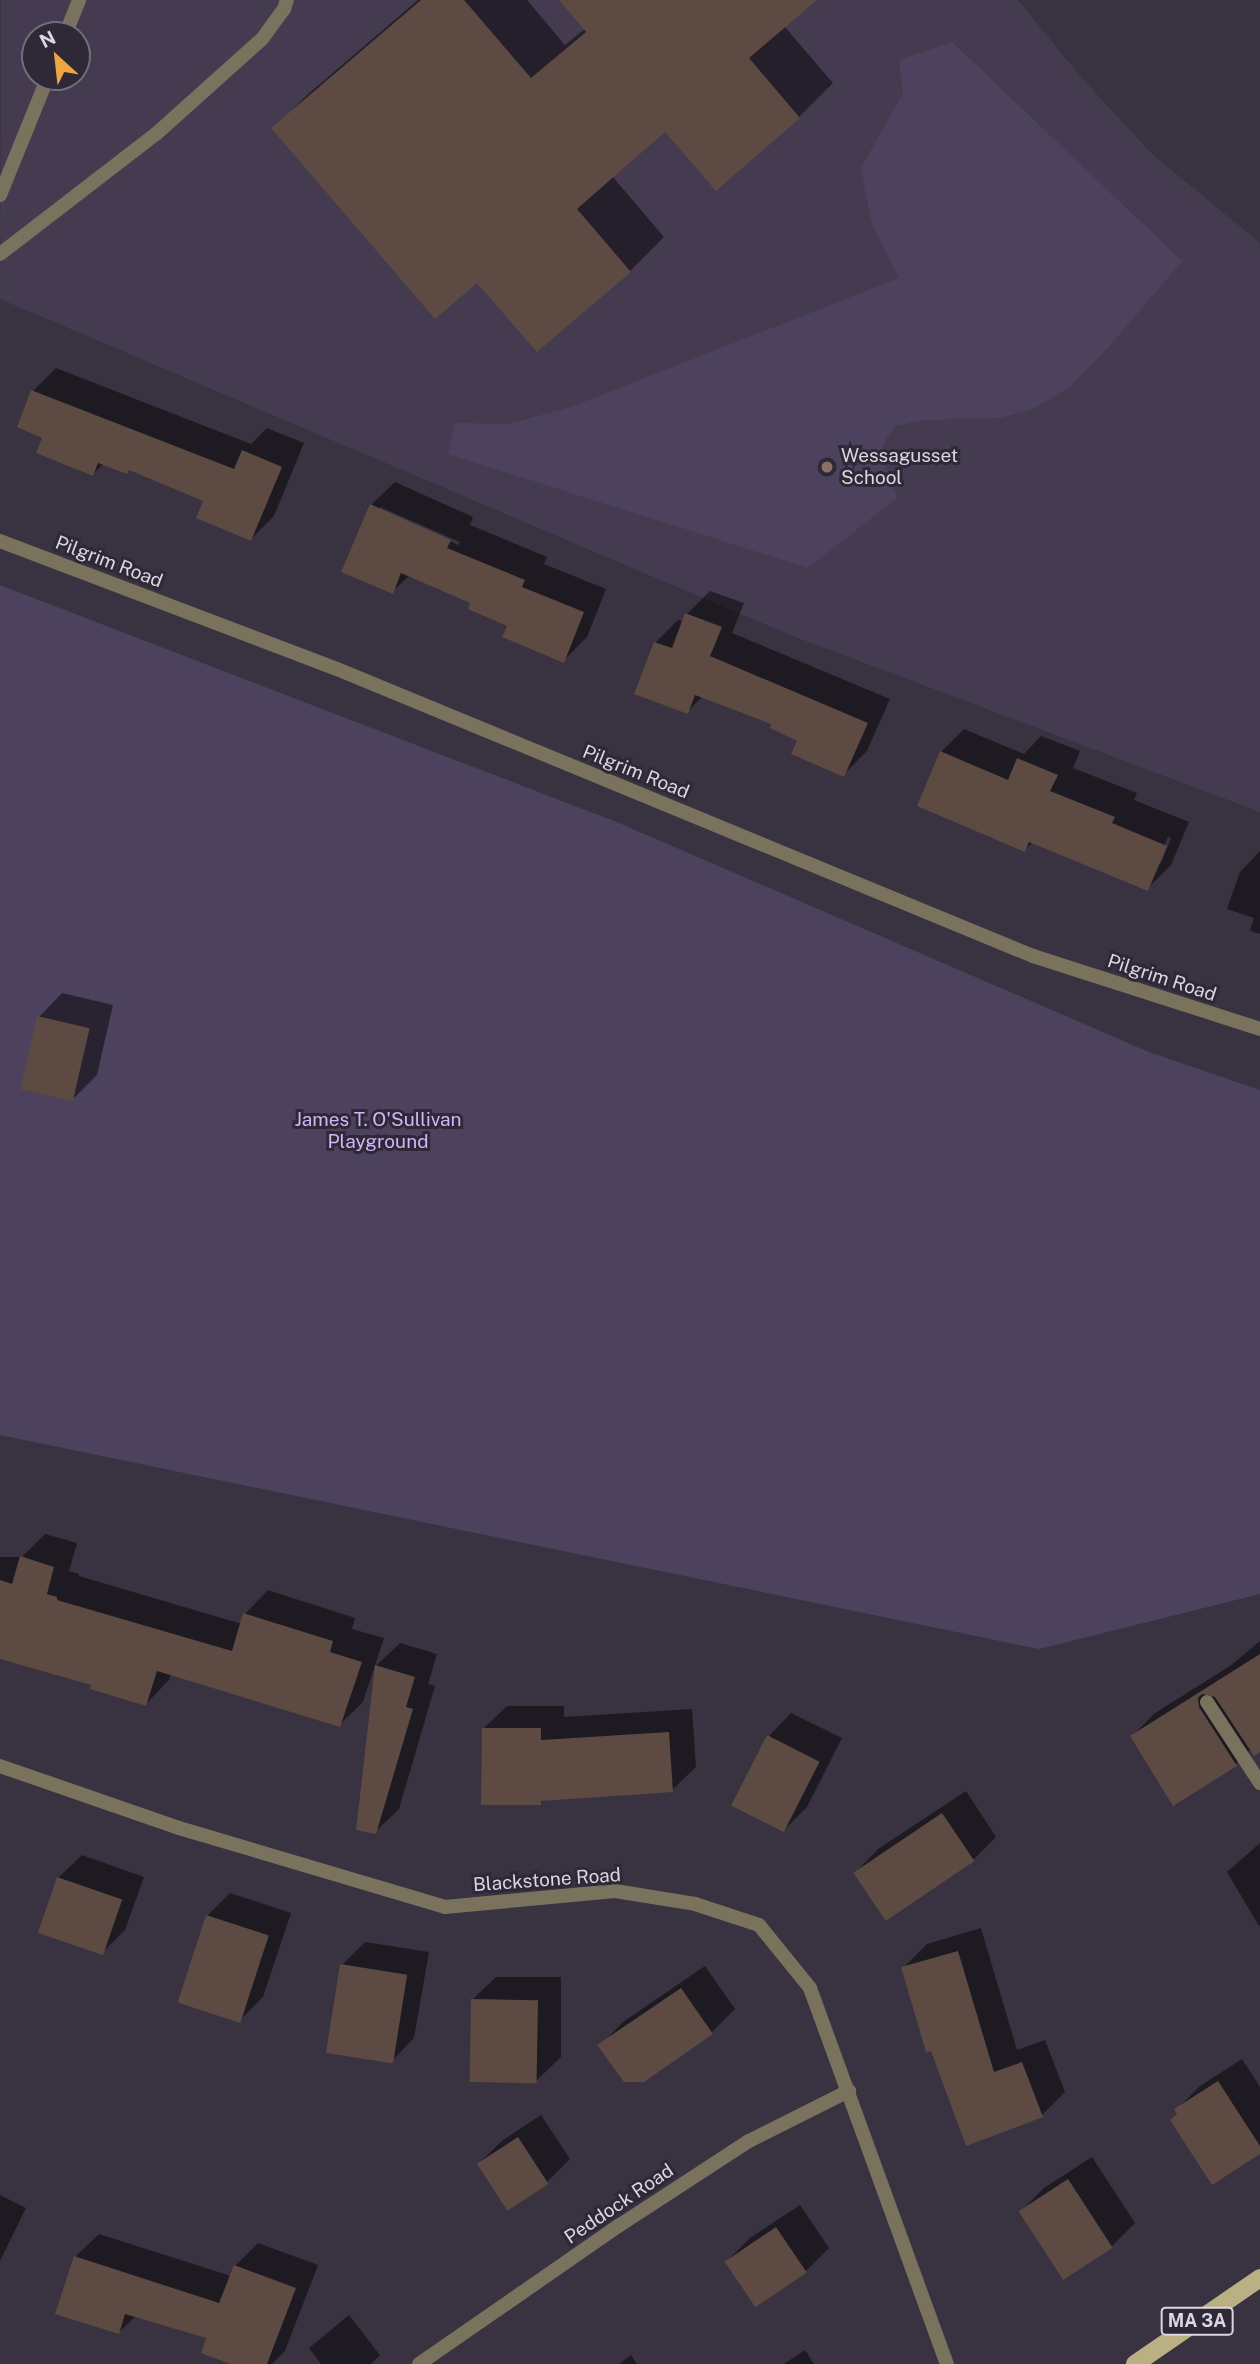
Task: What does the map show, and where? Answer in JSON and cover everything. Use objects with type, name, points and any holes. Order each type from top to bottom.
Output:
[{"type":"main road","name":"MA 3A","points":[[1135,2364],[1260,2278]]},
{"type":"street","points":[[71,21],[79,0]]},
{"type":"street","points":[[0,254],[156,134],[262,39],[284,9],[286,0]]},
{"type":"street","points":[[0,195],[42,91]]},
{"type":"street","name":"Pilgrim Road","points":[[0,541],[337,669],[1033,957],[1260,1029]]},
{"type":"street","points":[[1207,1702],[1260,1783]]},
{"type":"street","name":"Blackstone Road","points":[[0,1766],[180,1828],[445,1907],[615,1891],[695,1904],[758,1925],[810,1988],[947,2364]]},
{"type":"street","name":"Peddock Road","points":[[419,2364],[620,2225],[749,2141],[849,2091]]},
{"type":"shaded area","name":"Wessagusset School","points":[[1,0],[1018,0],[1079,75],[1152,154],[1260,243],[1260,812],[790,635],[0,299]]},
{"type":"green space","points":[[952,42],[1182,261],[1114,341],[1071,386],[1033,409],[1000,418],[922,420],[896,426],[886,438],[881,452],[897,498],[808,568],[448,454],[455,423],[508,424],[571,407],[899,278],[871,221],[861,168],[903,93],[899,60]]},
{"type":"green space","name":"James T. O'Sullivan Playground","points":[[0,585],[619,823],[1149,1052],[1260,1090],[1260,1594],[1039,1649],[0,1435]]},
{"type":"building","points":[[421,0],[464,0],[531,78],[586,32],[559,0],[817,0],[749,58],[800,118],[716,191],[665,132],[577,209],[631,272],[537,352],[477,283],[435,319],[271,128]]},
{"type":"building","points":[[31,390],[234,469],[242,450],[282,467],[251,541],[196,518],[203,501],[129,470],[127,474],[98,463],[93,476],[36,453],[42,438],[17,427]]},
{"type":"building","points":[[370,504],[451,540],[447,548],[525,580],[522,587],[584,612],[564,663],[502,637],[507,626],[468,609],[470,603],[401,573],[393,594],[341,572]]},
{"type":"building","points":[[685,613],[722,627],[710,656],[868,723],[844,777],[791,754],[797,741],[770,728],[771,724],[695,695],[688,714],[634,694],[654,642],[672,648]]},
{"type":"building","points":[[940,751],[1008,780],[1017,758],[1058,775],[1050,791],[1115,817],[1112,823],[1167,846],[1148,891],[1029,842],[1025,852],[917,806]]},
{"type":"building","points":[[37,1016],[90,1028],[73,1101],[20,1089]]},
{"type":"building","points":[[20,1556],[54,1567],[47,1594],[57,1597],[57,1600],[232,1651],[243,1613],[333,1641],[330,1652],[362,1662],[340,1727],[157,1671],[146,1706],[90,1689],[91,1685],[0,1659],[0,1580],[12,1584]]},
{"type":"building","points":[[1260,1654],[1260,1752],[1254,1756],[1215,1697],[1202,1694],[1198,1698],[1199,1707],[1237,1766],[1173,1806],[1130,1736]]},
{"type":"building","points":[[375,1665],[415,1677],[406,1707],[413,1709],[376,1834],[356,1830]]},
{"type":"building","points":[[482,1728],[541,1728],[541,1740],[669,1732],[673,1792],[541,1801],[541,1805],[481,1805]]},
{"type":"building","points":[[767,1735],[820,1762],[784,1832],[731,1805]]},
{"type":"building","points":[[942,1813],[974,1861],[886,1921],[853,1873]]},
{"type":"building","points":[[57,1877],[122,1899],[103,1955],[38,1933]]},
{"type":"building","points":[[206,1915],[269,1935],[240,2023],[178,2002]]},
{"type":"building","points":[[958,1951],[994,2072],[1022,2062],[1043,2117],[966,2146],[931,2051],[926,2052],[901,1967]]},
{"type":"building","points":[[340,1964],[407,1975],[393,2064],[326,2053]]},
{"type":"building","points":[[681,1988],[713,2034],[644,2082],[624,2082],[597,2045]]},
{"type":"building","points":[[471,1999],[538,2000],[537,2083],[470,2082]]},
{"type":"building","points":[[1218,2081],[1260,2146],[1260,2154],[1212,2185],[1170,2120],[1177,2114],[1174,2109]]},
{"type":"building","points":[[518,2137],[548,2184],[507,2211],[477,2164]]},
{"type":"building","points":[[1068,2179],[1113,2248],[1063,2280],[1019,2211]]},
{"type":"building","points":[[776,2227],[807,2273],[755,2307],[725,2262]]},
{"type":"building","points":[[74,2256],[219,2303],[234,2265],[296,2288],[267,2364],[230,2364],[201,2353],[206,2338],[125,2314],[119,2334],[55,2314]]},
{"type":"place","name":"Wessagusset School","points":[[827,467]]}]
